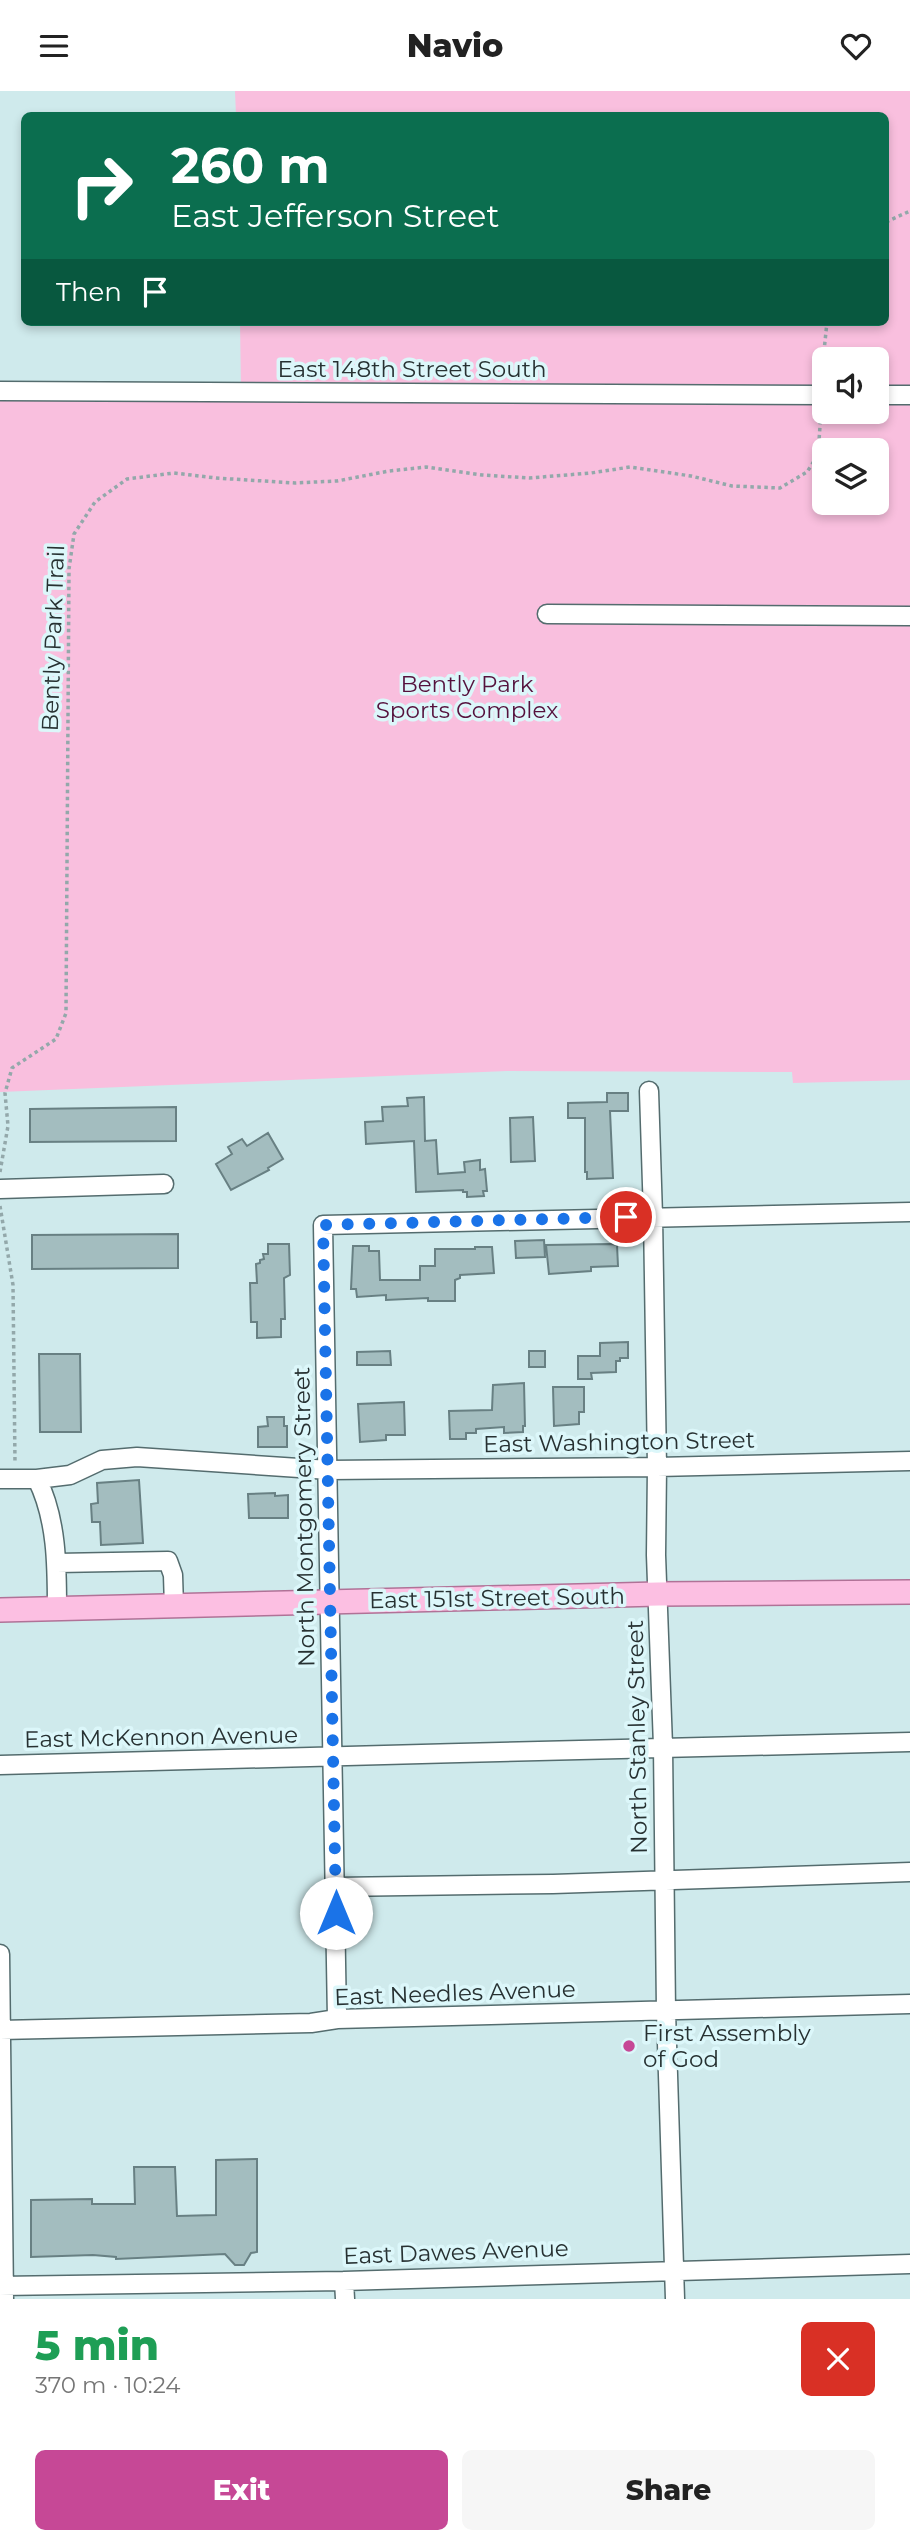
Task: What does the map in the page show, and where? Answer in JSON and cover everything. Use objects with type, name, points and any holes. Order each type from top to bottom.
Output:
[{"type":"main road","name":"East 151st Street South","points":[[0,1611],[658,1594],[910,1592]]},
{"type":"street","name":"East 148th Street South","points":[[0,391],[812,395]]},
{"type":"street","points":[[889,395],[910,395]]},
{"type":"street","points":[[547,614],[910,616]]},
{"type":"street","name":"North Stanley Street","points":[[649,1091],[666,2011],[675,2299]]},
{"type":"street","points":[[0,1189],[164,1184]]},
{"type":"street","points":[[653,1216],[910,1212]]},
{"type":"street","name":"North Montgomery Street","points":[[337,2019],[323,1225],[653,1216]]},
{"type":"street","name":"East Washington Street","points":[[7,1479],[71,1475],[102,1460],[137,1457],[329,1470],[910,1461]]},
{"type":"street","points":[[37,1479],[46,1497],[57,1563],[57,1609]]},
{"type":"street","points":[[57,1563],[168,1562],[173,1576],[174,1607]]},
{"type":"street","name":"East McKennon Avenue","points":[[0,1765],[334,1758],[663,1746],[910,1742]]},
{"type":"street","points":[[336,1887],[552,1884],[910,1872]]},
{"type":"street","points":[[0,1954],[3,2290]]},
{"type":"street","name":"East Needles Avenue","points":[[1,2030],[910,2004]]},
{"type":"street","name":"East Dawes Avenue","points":[[3,2290],[344,2290],[675,2270],[910,2263]]},
{"type":"path","points":[[889,221],[910,211]]},
{"type":"path","name":"Bently Park Trail","points":[[824,347],[826,326]]},
{"type":"path","name":"Bently Park Trail","points":[[0,1174],[8,1126],[5,1093],[12,1068],[56,1039],[66,1013],[69,569],[74,534],[95,502],[127,479],[174,473],[295,483],[337,481],[426,467],[529,478],[629,467],[732,485],[780,488],[807,473],[818,455],[820,424]]},
{"type":"path","points":[[0,1204],[13,1285],[7,1479]]},
{"type":"green space","name":"Bently Park Sports Complex","points":[[235,91],[910,91],[910,1080],[793,1083],[792,1072],[507,1071],[0,1092],[0,391],[241,392],[240,326],[889,326],[889,112],[236,112]]},
{"type":"building","points":[[607,1093],[628,1093],[628,1111],[610,1111],[613,1178],[587,1179],[585,1118],[568,1118],[568,1103],[607,1102]]},
{"type":"building","points":[[424,1097],[425,1141],[436,1140],[438,1174],[465,1172],[464,1162],[480,1160],[480,1170],[485,1169],[487,1191],[483,1191],[484,1196],[467,1197],[467,1192],[463,1190],[416,1192],[414,1141],[366,1144],[365,1122],[383,1121],[382,1107],[408,1106],[407,1098]]},
{"type":"building","points":[[176,1107],[176,1141],[30,1142],[30,1109]]},
{"type":"building","points":[[533,1117],[535,1161],[511,1162],[510,1118]]},
{"type":"building","points":[[268,1133],[283,1159],[268,1168],[269,1170],[231,1190],[216,1164],[232,1154],[228,1147],[242,1139],[247,1146]]},
{"type":"building","points":[[178,1234],[178,1268],[32,1269],[32,1235]]},
{"type":"building","points":[[544,1240],[545,1257],[516,1258],[515,1241]]},
{"type":"building","points":[[268,1244],[289,1244],[290,1275],[284,1278],[285,1319],[281,1319],[281,1337],[257,1338],[257,1322],[251,1322],[250,1283],[257,1283],[256,1264],[264,1259],[263,1254],[268,1254]]},
{"type":"building","points":[[546,1245],[617,1245],[618,1266],[591,1267],[591,1271],[549,1274]]},
{"type":"building","points":[[353,1246],[369,1246],[369,1251],[379,1251],[380,1280],[420,1280],[420,1266],[435,1266],[435,1249],[492,1247],[494,1273],[460,1275],[460,1278],[455,1280],[455,1301],[428,1301],[428,1298],[386,1300],[386,1295],[357,1297],[356,1289],[351,1289]]},
{"type":"building","points":[[628,1342],[628,1358],[616,1361],[616,1372],[591,1373],[592,1379],[578,1379],[578,1356],[600,1356],[600,1343]]},
{"type":"building","points":[[390,1351],[391,1365],[357,1365],[357,1352]]},
{"type":"building","points":[[529,1351],[545,1351],[545,1367],[529,1367]]},
{"type":"building","points":[[39,1354],[80,1354],[81,1432],[40,1432]]},
{"type":"building","points":[[524,1383],[523,1432],[504,1433],[504,1427],[476,1429],[476,1433],[466,1433],[466,1439],[450,1439],[449,1411],[492,1410],[493,1385]]},
{"type":"building","points":[[553,1387],[584,1387],[584,1412],[579,1412],[579,1424],[554,1426]]},
{"type":"building","points":[[404,1402],[405,1435],[386,1435],[386,1440],[360,1442],[358,1404]]},
{"type":"building","points":[[267,1417],[284,1417],[287,1447],[258,1447],[258,1427],[268,1426]]},
{"type":"building","points":[[139,1480],[143,1543],[101,1545],[100,1522],[92,1522],[91,1504],[98,1503],[97,1483]]},
{"type":"building","points":[[275,1493],[275,1496],[288,1495],[288,1518],[249,1518],[248,1494]]},
{"type":"building","points":[[257,2159],[257,2252],[251,2253],[244,2265],[235,2265],[225,2254],[116,2259],[93,2255],[31,2257],[31,2200],[92,2199],[92,2204],[135,2204],[134,2167],[175,2167],[177,2216],[216,2215],[216,2160]]},
{"type":"place","name":"First Assembly of God","points":[[629,2046]]},
{"type":"route","points":[[336,1913],[323,1225],[626,1217]]}]
